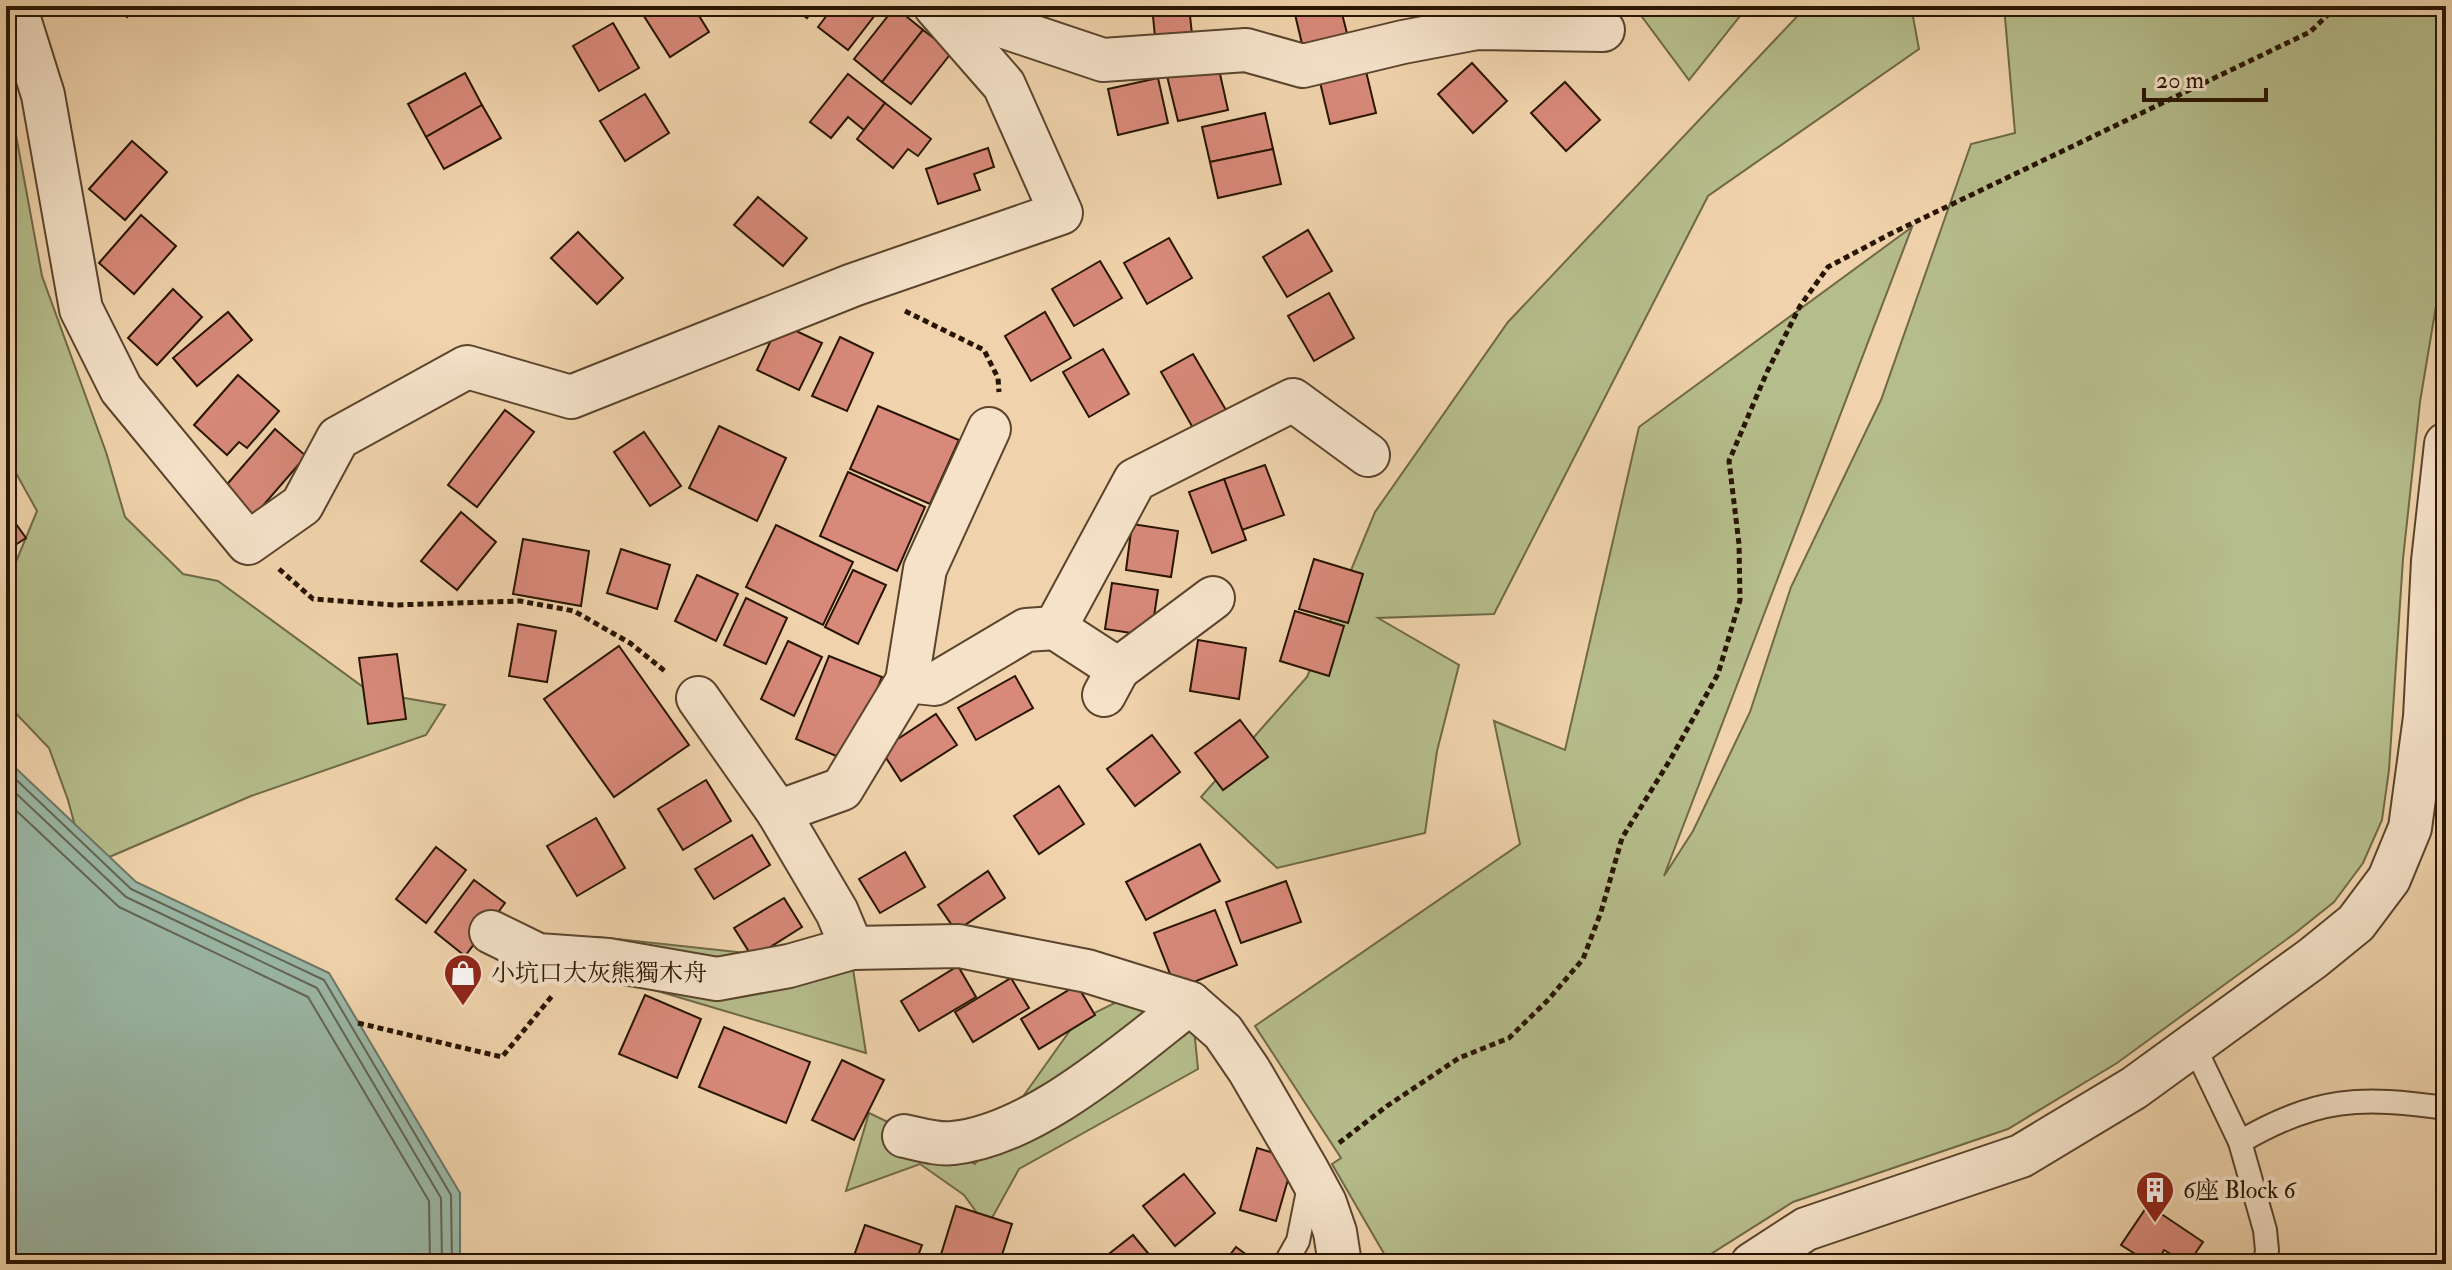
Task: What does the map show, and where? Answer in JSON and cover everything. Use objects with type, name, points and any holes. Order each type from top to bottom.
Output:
[{"type":"street","points":[[15,6],[43,95],[81,309],[121,389],[248,543],[302,505],[338,438],[467,367],[571,397],[853,285],[1061,213],[1004,85],[935,6]]},
{"type":"street","points":[[942,6],[1103,60],[1246,50],[1303,66],[1477,28],[1603,30]]},
{"type":"street","points":[[1055,628],[1135,480],[1293,400],[1368,455]]},
{"type":"street","points":[[778,812],[842,789],[907,681],[925,569],[989,429]]},
{"type":"street","points":[[1752,1264],[1806,1229],[2021,1156],[2134,1088],[2356,923],[2389,879],[2410,828],[2424,731],[2433,561],[2446,444]]},
{"type":"street","points":[[907,681],[935,684],[1026,630],[1055,628],[1111,682],[1213,598]]},
{"type":"street","points":[[698,698],[721,735],[778,812],[837,912],[852,948]]},
{"type":"street","points":[[491,932],[538,955],[583,958],[717,979],[789,966],[852,948],[959,946],[1087,971],[1190,1003],[1223,1032],[1249,1070],[1308,1172],[1325,1203],[1335,1232],[1340,1264]]},
{"type":"street","points":[[904,1136],[951,1144],[1002,1132],[1097,1073],[1190,1003]]},
{"type":"lane","points":[[2194,1046],[2240,1142],[2265,1230],[2265,1264]]},
{"type":"lane","points":[[2240,1142],[2266,1126],[2325,1106],[2388,1100],[2446,1108]]},
{"type":"lane","points":[[1285,1264],[1298,1241],[1308,1172]]},
{"type":"path","points":[[1308,1172],[1387,1106],[1459,1058],[1509,1038],[1548,1000],[1583,959],[1601,912],[1622,838],[1718,674],[1740,600],[1739,544],[1729,461],[1767,372],[1794,320],[1828,267],[1890,234],[2310,32],[2337,6]]},
{"type":"path","points":[[853,285],[984,350]]},
{"type":"path","points":[[248,543],[313,599],[395,605],[520,601],[574,611],[630,643],[698,698]]},
{"type":"path","points":[[358,1023],[502,1057],[583,958]]},
{"type":"green space","points":[[1634,6],[1748,6],[1689,80]]},
{"type":"green space","points":[[1807,6],[1911,6],[1919,49],[1708,196],[1494,614],[1378,618],[1459,665],[1437,751],[1425,833],[1277,868],[1201,797],[1307,677],[1375,512],[1508,322]]},
{"type":"green space","points":[[2004,6],[2446,6],[2446,246],[2420,402],[2403,559],[2389,770],[2382,820],[2363,863],[2334,902],[2294,934],[2117,1063],[2008,1129],[1793,1202],[1695,1264],[1390,1264],[1332,1164],[1341,1158],[1255,1026],[1520,844],[1494,721],[1565,750],[1639,427],[1912,227],[1664,876],[1693,831],[1750,712],[1791,587],[1881,400],[1971,144],[2015,133]]},
{"type":"green space","points":[[6,81],[42,276],[106,452],[125,517],[183,574],[218,581],[370,692],[445,705],[426,735],[251,796],[86,867],[68,800],[49,748],[6,703],[6,586],[37,511],[6,455]]},
{"type":"green space","points":[[598,937],[737,952],[853,969],[866,1053],[651,989]]},
{"type":"green space","points":[[1188,967],[1198,1069],[1019,1169],[987,1227],[964,1195],[920,1164],[846,1191],[869,1113],[975,1164],[1076,1022]]},
{"type":"water","points":[[6,759],[136,882],[329,973],[460,1193],[460,1264],[6,1264]]},
{"type":"building","points":[[115,6],[137,6],[127,17]]},
{"type":"building","points":[[653,6],[693,6],[709,32],[670,57],[642,13]]},
{"type":"building","points":[[791,6],[816,6],[807,18]]},
{"type":"building","points":[[834,6],[882,6],[848,50],[818,27]]},
{"type":"building","points":[[1152,6],[1189,6],[1193,44],[1156,47]]},
{"type":"building","points":[[1293,6],[1340,6],[1348,37],[1303,48]]},
{"type":"building","points":[[895,7],[923,30],[882,82],[854,59]]},
{"type":"building","points":[[613,23],[639,68],[599,91],[573,46]]},
{"type":"building","points":[[923,30],[952,52],[911,104],[882,82]]},
{"type":"building","points":[[1364,63],[1376,113],[1330,124],[1318,74]]},
{"type":"building","points":[[1472,63],[1507,101],[1473,133],[1438,94]]},
{"type":"building","points":[[1218,65],[1228,110],[1178,121],[1167,76]]},
{"type":"building","points":[[465,73],[482,105],[426,137],[408,104]]},
{"type":"building","points":[[848,74],[885,103],[864,130],[848,117],[831,138],[810,122]]},
{"type":"building","points":[[1158,78],[1168,123],[1118,135],[1108,89]]},
{"type":"building","points":[[1565,82],[1600,120],[1566,151],[1531,113]]},
{"type":"building","points":[[645,94],[669,133],[625,161],[600,121]]},
{"type":"building","points":[[885,103],[931,139],[918,156],[908,149],[893,168],[857,139]]},
{"type":"building","points":[[482,105],[501,138],[444,169],[426,137]]},
{"type":"building","points":[[1265,113],[1273,149],[1210,162],[1202,127]]},
{"type":"building","points":[[132,141],[167,172],[125,220],[89,189]]},
{"type":"building","points":[[988,148],[994,167],[974,174],[980,190],[938,204],[926,169]]},
{"type":"building","points":[[1273,149],[1281,184],[1218,198],[1210,162]]},
{"type":"building","points":[[758,197],[807,238],[783,266],[734,225]]},
{"type":"building","points":[[141,215],[176,246],[134,294],[99,263]]},
{"type":"building","points":[[1308,230],[1332,271],[1287,297],[1263,257]]},
{"type":"building","points":[[578,232],[623,278],[597,304],[551,258]]},
{"type":"building","points":[[1169,238],[1192,278],[1147,304],[1124,263]]},
{"type":"building","points":[[1100,261],[1122,298],[1074,326],[1052,289]]},
{"type":"building","points":[[173,289],[202,317],[157,365],[128,338]]},
{"type":"building","points":[[1329,293],[1354,338],[1314,361],[1288,316]]},
{"type":"building","points":[[228,312],[252,340],[197,386],[173,358]]},
{"type":"building","points":[[1045,312],[1071,358],[1031,381],[1005,336]]},
{"type":"building","points":[[779,323],[822,343],[799,390],[757,370]]},
{"type":"building","points":[[840,337],[873,353],[847,411],[812,396]]},
{"type":"building","points":[[1103,349],[1129,394],[1089,417],[1063,372]]},
{"type":"building","points":[[1193,354],[1226,410],[1193,428],[1161,372]]},
{"type":"building","points":[[238,375],[279,411],[247,448],[239,442],[227,455],[194,425]]},
{"type":"building","points":[[878,406],[959,440],[930,504],[850,469]]},
{"type":"building","points":[[505,410],[534,432],[477,507],[448,485]]},
{"type":"building","points":[[719,426],[786,458],[757,521],[689,488]]},
{"type":"building","points":[[275,429],[306,456],[254,516],[223,489]]},
{"type":"building","points":[[644,432],[681,486],[650,506],[614,452]]},
{"type":"building","points":[[1265,465],[1284,515],[1242,530],[1224,479]]},
{"type":"building","points":[[848,472],[925,507],[897,571],[820,536]]},
{"type":"building","points":[[1224,479],[1246,540],[1212,553],[1189,492]]},
{"type":"building","points":[[6,510],[26,538],[6,551]]},
{"type":"building","points":[[461,512],[496,542],[457,590],[421,561]]},
{"type":"building","points":[[1132,524],[1178,531],[1171,577],[1126,570]]},
{"type":"building","points":[[776,525],[853,562],[823,625],[746,587]]},
{"type":"building","points":[[523,539],[589,551],[581,606],[513,594]]},
{"type":"building","points":[[621,549],[670,565],[657,609],[607,593]]},
{"type":"building","points":[[1314,559],[1363,574],[1348,623],[1299,609]]},
{"type":"building","points":[[853,570],[886,585],[858,644],[825,627]]},
{"type":"building","points":[[697,575],[738,594],[716,641],[675,621]]},
{"type":"building","points":[[1112,583],[1158,590],[1151,636],[1105,629]]},
{"type":"building","points":[[746,598],[787,618],[766,664],[724,645]]},
{"type":"building","points":[[1295,611],[1344,626],[1329,676],[1280,661]]},
{"type":"building","points":[[518,624],[556,631],[547,682],[509,676]]},
{"type":"building","points":[[1198,640],[1246,648],[1239,699],[1190,691]]},
{"type":"building","points":[[788,641],[822,657],[794,716],[761,699]]},
{"type":"building","points":[[619,646],[689,745],[614,797],[544,699]]},
{"type":"building","points":[[397,654],[406,719],[368,724],[359,658]]},
{"type":"building","points":[[829,656],[882,677],[848,761],[796,739]]},
{"type":"building","points":[[1015,676],[1033,708],[976,740],[958,708]]},
{"type":"building","points":[[936,714],[957,745],[901,781],[881,750]]},
{"type":"building","points":[[1240,720],[1268,757],[1223,790],[1195,753]]},
{"type":"building","points":[[1152,735],[1180,772],[1135,806],[1107,769]]},
{"type":"building","points":[[706,780],[731,821],[683,850],[658,809]]},
{"type":"building","points":[[1059,786],[1084,824],[1039,854],[1014,816]]},
{"type":"building","points":[[596,818],[625,868],[577,896],[547,846]]},
{"type":"building","points":[[752,835],[770,865],[714,899],[695,869]]},
{"type":"building","points":[[1200,844],[1220,881],[1146,920],[1126,882]]},
{"type":"building","points":[[436,847],[466,870],[426,923],[396,899]]},
{"type":"building","points":[[905,852],[925,887],[880,913],[859,879]]},
{"type":"building","points":[[988,871],[1005,898],[956,931],[938,905]]},
{"type":"building","points":[[474,880],[505,903],[465,956],[435,932]]},
{"type":"building","points":[[1286,881],[1301,922],[1241,943],[1226,902]]},
{"type":"building","points":[[784,898],[802,927],[753,958],[734,928]]},
{"type":"building","points":[[1215,910],[1237,965],[1176,989],[1154,933]]},
{"type":"building","points":[[958,966],[976,997],[919,1031],[901,1001]]},
{"type":"building","points":[[1011,978],[1029,1008],[973,1042],[955,1012]]},
{"type":"building","points":[[1077,985],[1095,1015],[1039,1049],[1021,1019]]},
{"type":"building","points":[[645,995],[701,1019],[677,1078],[619,1054]]},
{"type":"building","points":[[724,1027],[810,1062],[786,1123],[699,1087]]},
{"type":"building","points":[[842,1060],[884,1080],[854,1140],[812,1120]]},
{"type":"building","points":[[1257,1148],[1294,1159],[1276,1221],[1240,1210]]},
{"type":"building","points":[[1184,1174],[1215,1213],[1175,1246],[1143,1206]]},
{"type":"building","name":"6座 Block 6","points":[[2148,1205],[2203,1242],[2188,1264],[2164,1250],[2156,1264],[2151,1264],[2121,1245]]},
{"type":"building","points":[[956,1206],[1012,1224],[999,1264],[938,1264]]},
{"type":"building","points":[[865,1225],[922,1245],[915,1264],[851,1264]]},
{"type":"building","points":[[1133,1235],[1157,1264],[1096,1264]]},
{"type":"building","points":[[1236,1247],[1259,1264],[1223,1264]]},
{"type":"building","points":[[2133,1253],[2151,1264],[2126,1264]]},
{"type":"place","name":"小坑口大灰熊獨木舟","points":[[463,1007]]},
{"type":"place","name":"6座 Block 6","points":[[2155,1224]]}]
